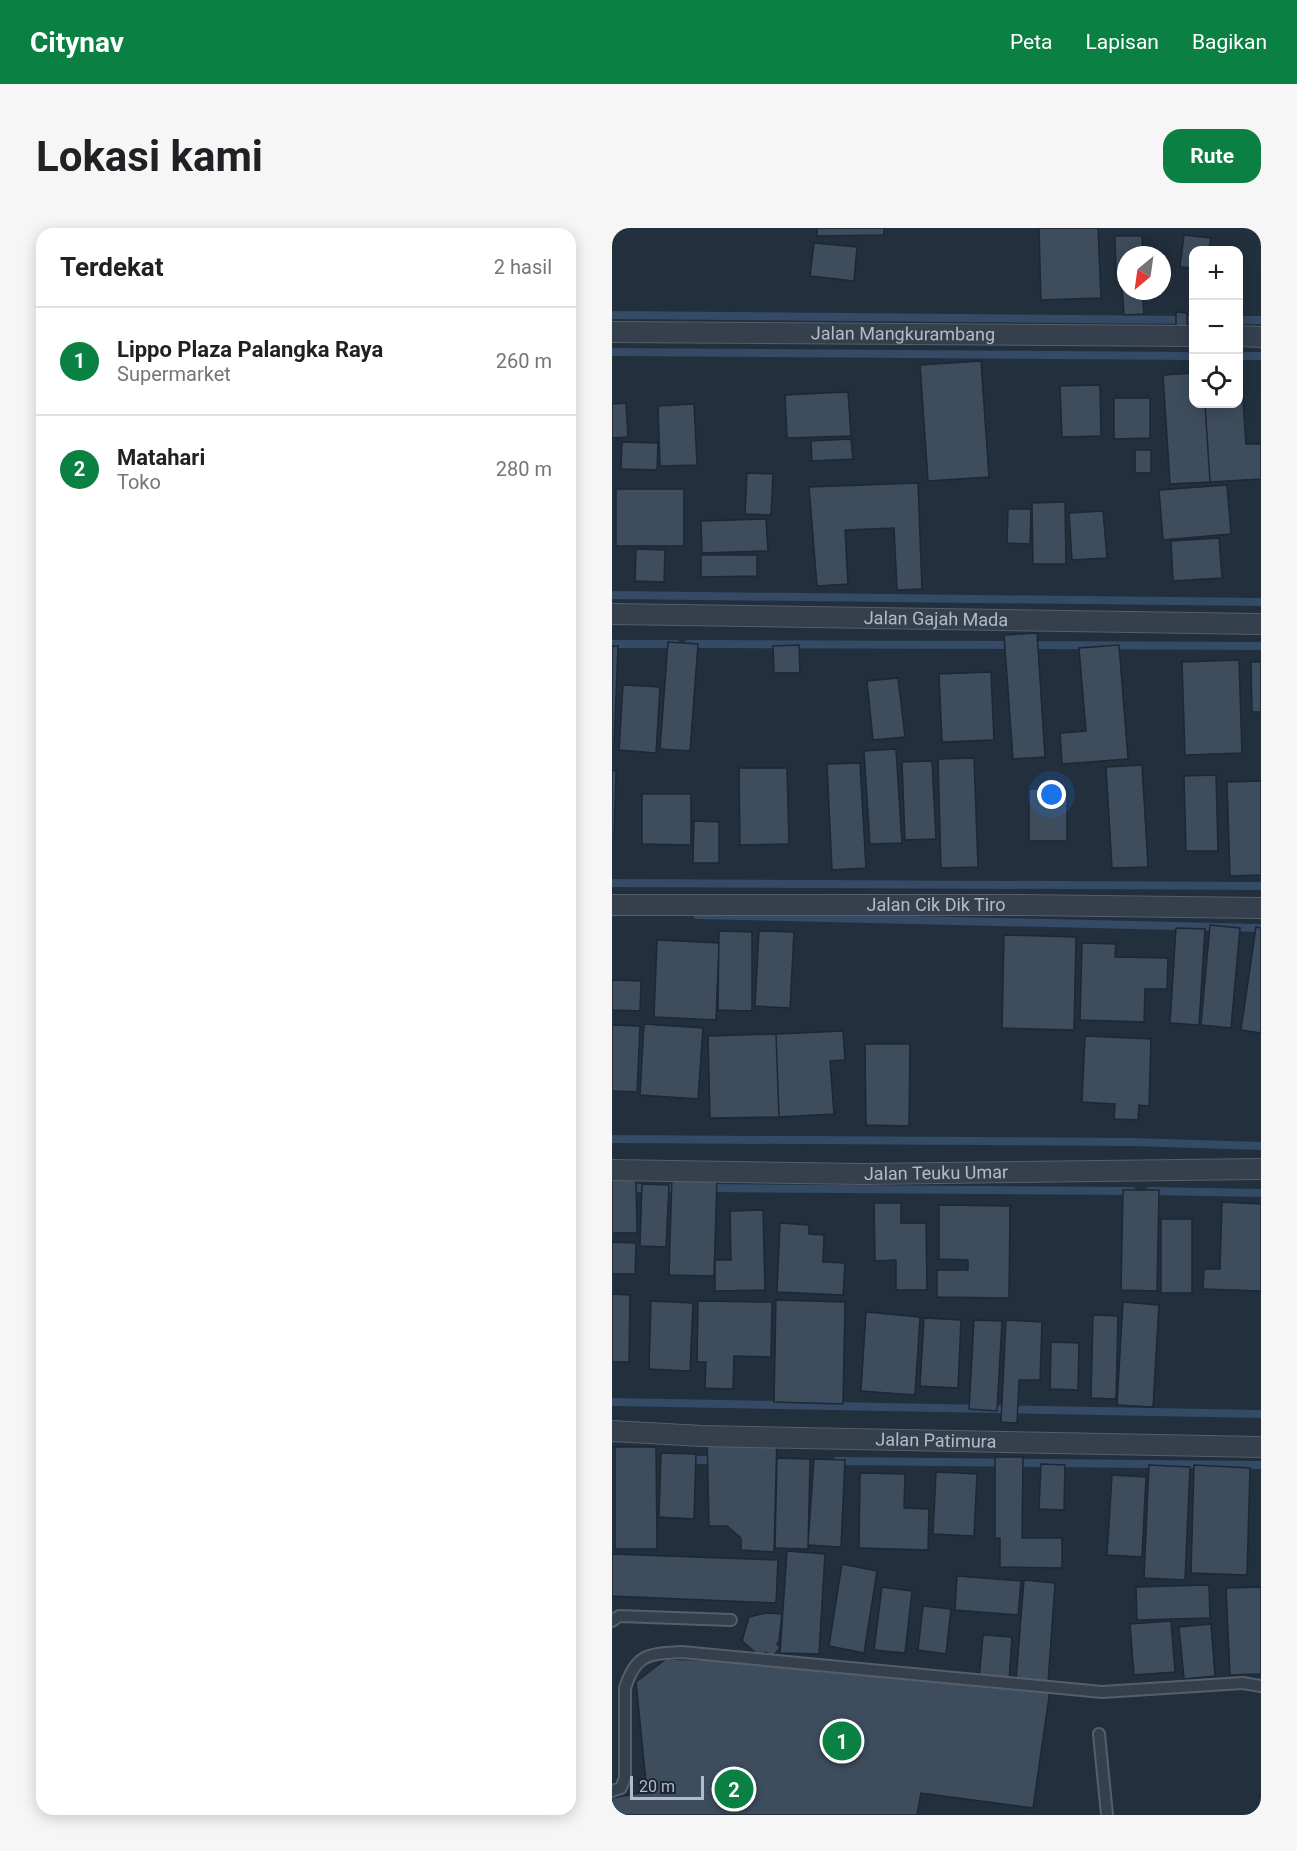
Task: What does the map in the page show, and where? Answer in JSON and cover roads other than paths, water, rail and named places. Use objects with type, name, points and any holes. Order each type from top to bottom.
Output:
[{"type":"street","name":"Jalan Mangkurambang","points":[[612,332],[1189,336]]},
{"type":"street","points":[[1243,336],[1261,337]]},
{"type":"street","name":"Jalan Gajah Mada","points":[[612,614],[1261,624]]},
{"type":"street","name":"Jalan Cik Dik Tiro","points":[[612,905],[1021,905],[1261,908]]},
{"type":"street","name":"Jalan Teuku Umar","points":[[612,1170],[864,1174],[1261,1169]]},
{"type":"street","name":"Jalan Patimura","points":[[612,1431],[702,1436],[1261,1447]]},
{"type":"lane","points":[[612,1621],[619,1616],[731,1620]]},
{"type":"lane","points":[[612,1791],[621,1788],[625,1778],[625,1688],[639,1660],[657,1654],[693,1653],[1102,1692],[1243,1683],[1261,1686]]},
{"type":"lane","points":[[1099,1734],[1107,1815]]},
{"type":"waterway","points":[[612,315],[1189,320]]},
{"type":"waterway","points":[[1243,320],[1261,320]]},
{"type":"waterway","points":[[612,352],[1189,356]]},
{"type":"waterway","points":[[1243,356],[1261,356]]},
{"type":"waterway","points":[[612,595],[1261,602]]},
{"type":"waterway","points":[[612,644],[676,644]]},
{"type":"waterway","points":[[688,644],[1012,645]]},
{"type":"waterway","points":[[1027,645],[1261,646]]},
{"type":"waterway","points":[[612,883],[1261,886]]},
{"type":"waterway","points":[[697,915],[1261,928]]},
{"type":"waterway","points":[[612,1139],[1132,1142],[1261,1146]]},
{"type":"waterway","points":[[612,1188],[679,1188]]},
{"type":"waterway","points":[[706,1188],[1132,1191]]},
{"type":"waterway","points":[[1150,1191],[1261,1193]]},
{"type":"waterway","points":[[612,1402],[1261,1414]]},
{"type":"waterway","points":[[687,1460],[717,1460]]},
{"type":"waterway","points":[[837,1461],[1261,1465]]},
{"type":"place","name":"Lippo Plaza Palangka Raya","points":[[842,1741]]},
{"type":"place","name":"Matahari","points":[[734,1789]]}]
